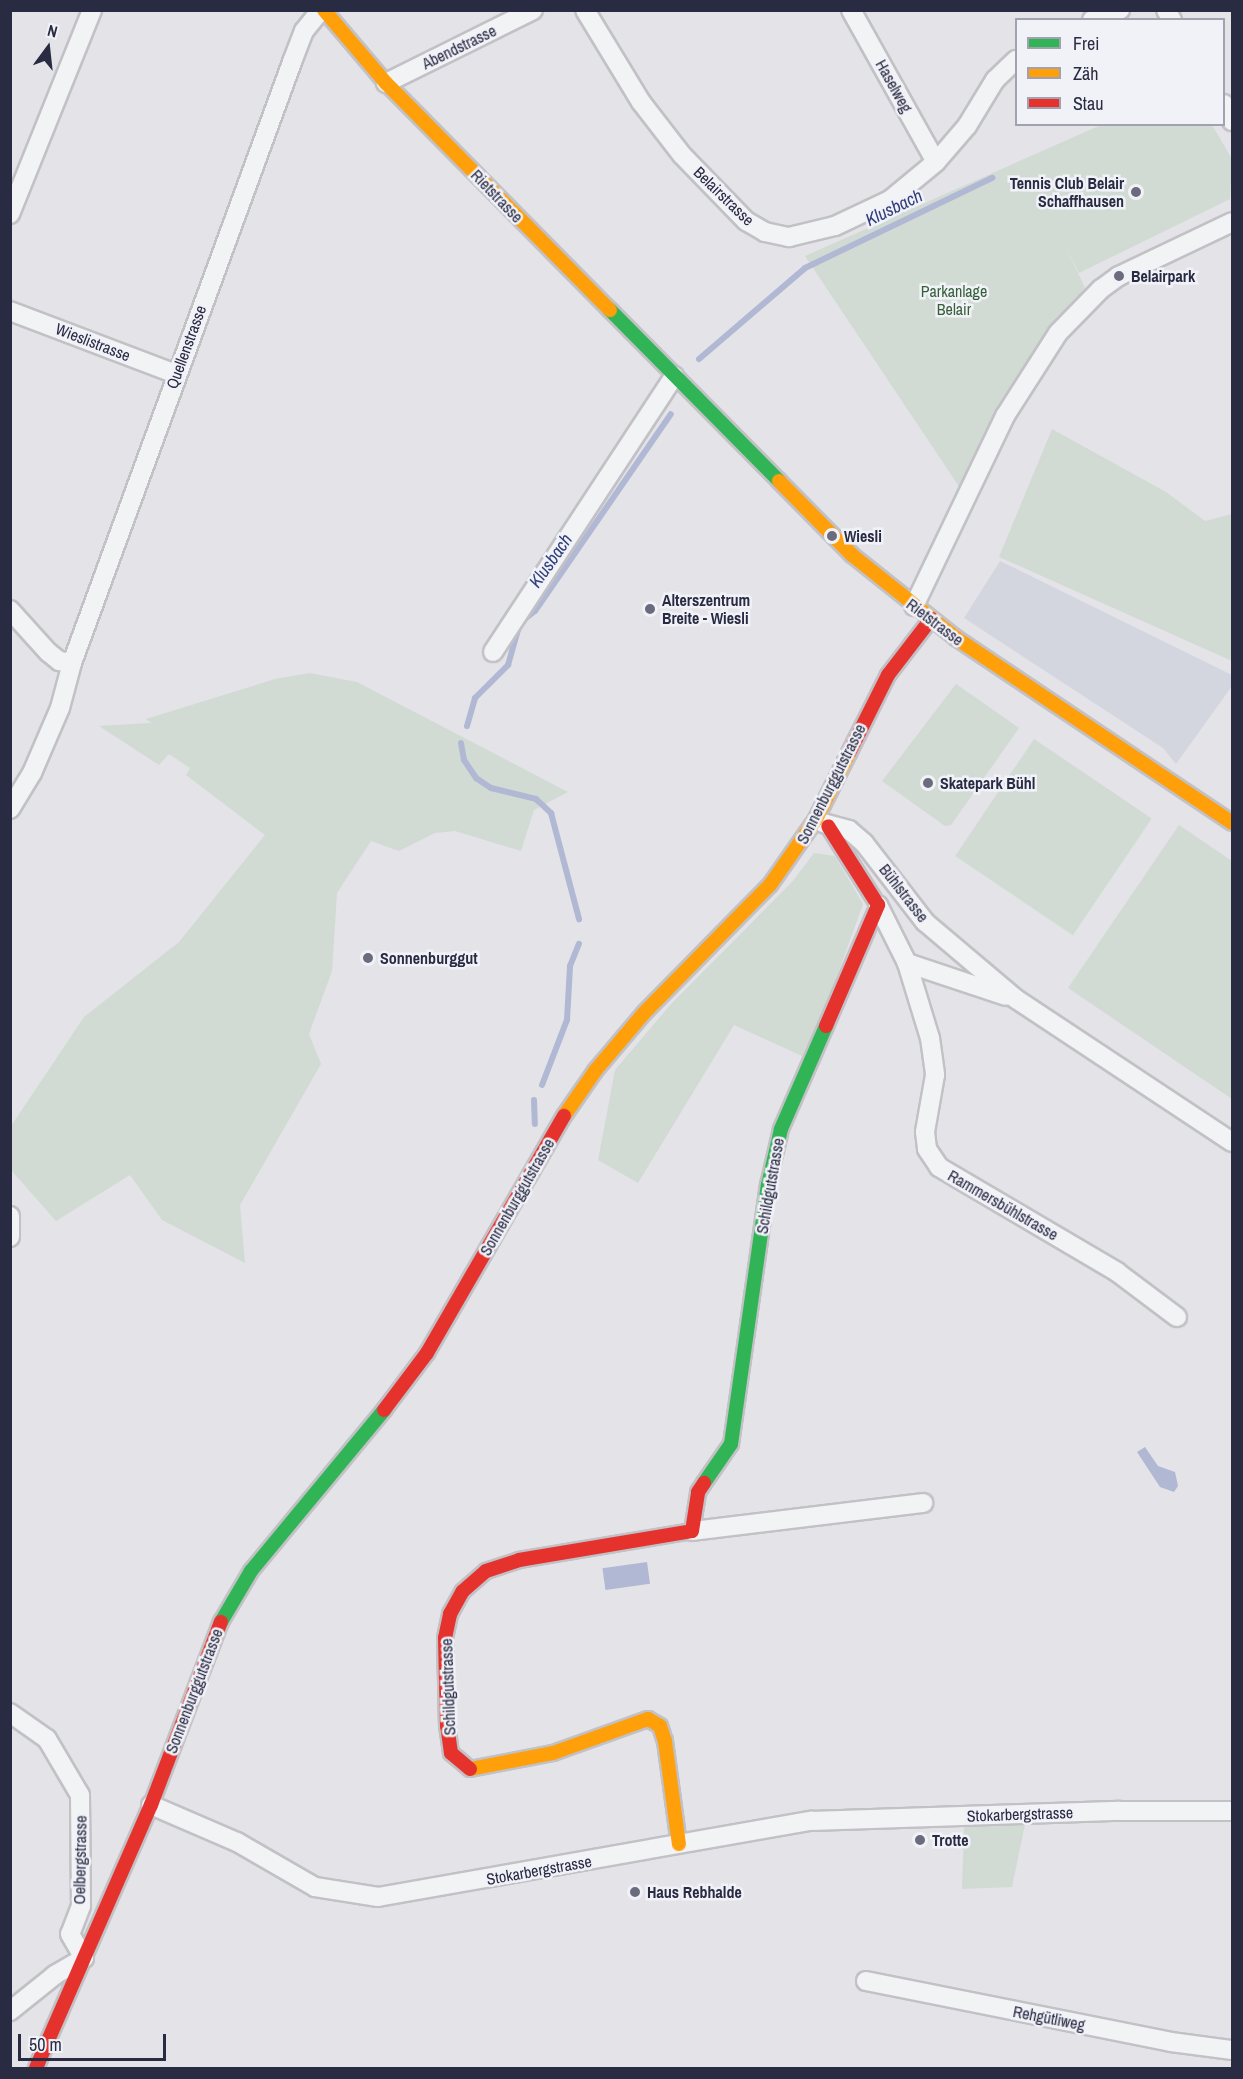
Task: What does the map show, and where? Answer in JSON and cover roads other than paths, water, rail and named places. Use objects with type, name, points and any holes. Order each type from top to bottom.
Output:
[{"type":"street","points":[[10,214],[92,10]]},
{"type":"street","name":"Rietstrasse","points":[[323,10],[386,83],[845,548],[931,619],[1233,823]]},
{"type":"street","name":"Quellenstrasse","points":[[10,809],[32,773],[64,691],[176,374],[304,31],[323,10]]},
{"type":"street","name":"Abendstrasse","points":[[386,83],[532,10]]},
{"type":"street","name":"Belairstrasse","points":[[585,10],[640,102],[682,155],[746,221],[765,232],[789,237],[835,226],[890,200],[936,162],[967,126],[995,80],[1015,62]]},
{"type":"street","name":"Haselweg","points":[[851,10],[936,162]]},
{"type":"street","points":[[1098,18],[1120,10]]},
{"type":"street","points":[[1225,106],[1233,121]]},
{"type":"street","points":[[914,606],[1005,417],[1058,333],[1101,289],[1119,276],[1233,222]]},
{"type":"street","name":"Wieslistrasse","points":[[10,311],[176,374]]},
{"type":"street","points":[[493,652],[674,376]]},
{"type":"street","points":[[10,610],[48,652],[60,661],[72,663]]},
{"type":"street","name":"Sonnenburggutstrasse","points":[[151,1805],[214,1633],[251,1571],[427,1353],[570,1106],[595,1071],[644,1013],[770,885],[822,823],[888,675],[931,619]]},
{"type":"street","points":[[822,823],[878,905]]},
{"type":"street","name":"Bühlstrasse","points":[[822,823],[849,830],[864,843],[925,922],[1016,999],[1233,1142]]},
{"type":"street","name":"Rammersbühlstrasse","points":[[878,905],[907,963],[930,1038],[935,1075],[925,1132],[927,1149],[939,1167],[1117,1272],[1177,1317]]},
{"type":"street","name":"Schildgutstrasse","points":[[692,1531],[698,1492],[731,1444],[741,1394],[768,1185],[780,1129],[878,905]]},
{"type":"street","name":"Bühlstrasse","points":[[907,963],[1016,999]]},
{"type":"street","points":[[10,1216],[10,1237]]},
{"type":"street","name":"Schildgutstrasse","points":[[679,1844],[665,1741],[660,1726],[648,1719],[554,1753],[476,1771],[461,1766],[451,1753],[447,1726],[445,1638],[450,1614],[463,1591],[486,1571],[519,1560],[692,1531],[923,1503]]},
{"type":"street","name":"Oelbergstrasse","points":[[10,1713],[47,1739],[80,1795],[81,1906],[70,1934],[84,1958]]},
{"type":"street","points":[[36,2068],[151,1805]]},
{"type":"street","name":"Stokarbergstrasse","points":[[151,1805],[237,1842],[315,1887],[358,1896],[427,1890],[812,1821],[1233,1811]]},
{"type":"street","points":[[10,2011],[84,1958]]},
{"type":"street","name":"Rehgütliweg","points":[[866,1981],[1171,2042],[1233,2050]]},
{"type":"water","points":[[1145,1447],[1158,1466],[1175,1472],[1178,1486],[1174,1492],[1160,1487],[1137,1452]]},
{"type":"water","points":[[647,1562],[650,1584],[605,1590],[602,1568]]},
{"type":"waterway","name":"Klusbach","points":[[699,359],[805,268],[992,178]]},
{"type":"waterway","name":"Klusbach","points":[[467,726],[475,698],[508,665],[520,623],[535,611],[671,414]]},
{"type":"waterway","name":"Klusbach","points":[[461,743],[464,760],[476,778],[491,788],[536,799],[551,813],[579,919]]},
{"type":"waterway","name":"Klusbach","points":[[542,1085],[567,1020],[570,966],[579,944]]},
{"type":"waterway","name":"Klusbach","points":[[534,1100],[535,1124]]},
{"type":"place","name":"Tennis Club Belair Schaffhausen","points":[[1136,192]]},
{"type":"place","name":"Belairpark","points":[[1119,276]]},
{"type":"place","name":"Wiesli","points":[[832,536]]},
{"type":"place","name":"Alterszentrum Breite - Wiesli","points":[[650,609]]},
{"type":"place","name":"Skatepark Bühl","points":[[928,783]]},
{"type":"place","name":"Sonnenburggut","points":[[368,958]]},
{"type":"place","name":"Trotte","points":[[920,1840]]},
{"type":"place","name":"Haus Rebhalde","points":[[635,1892]]},
{"type":"park label","name":"Parkanlage Belair","points":[[954,300]]}]
